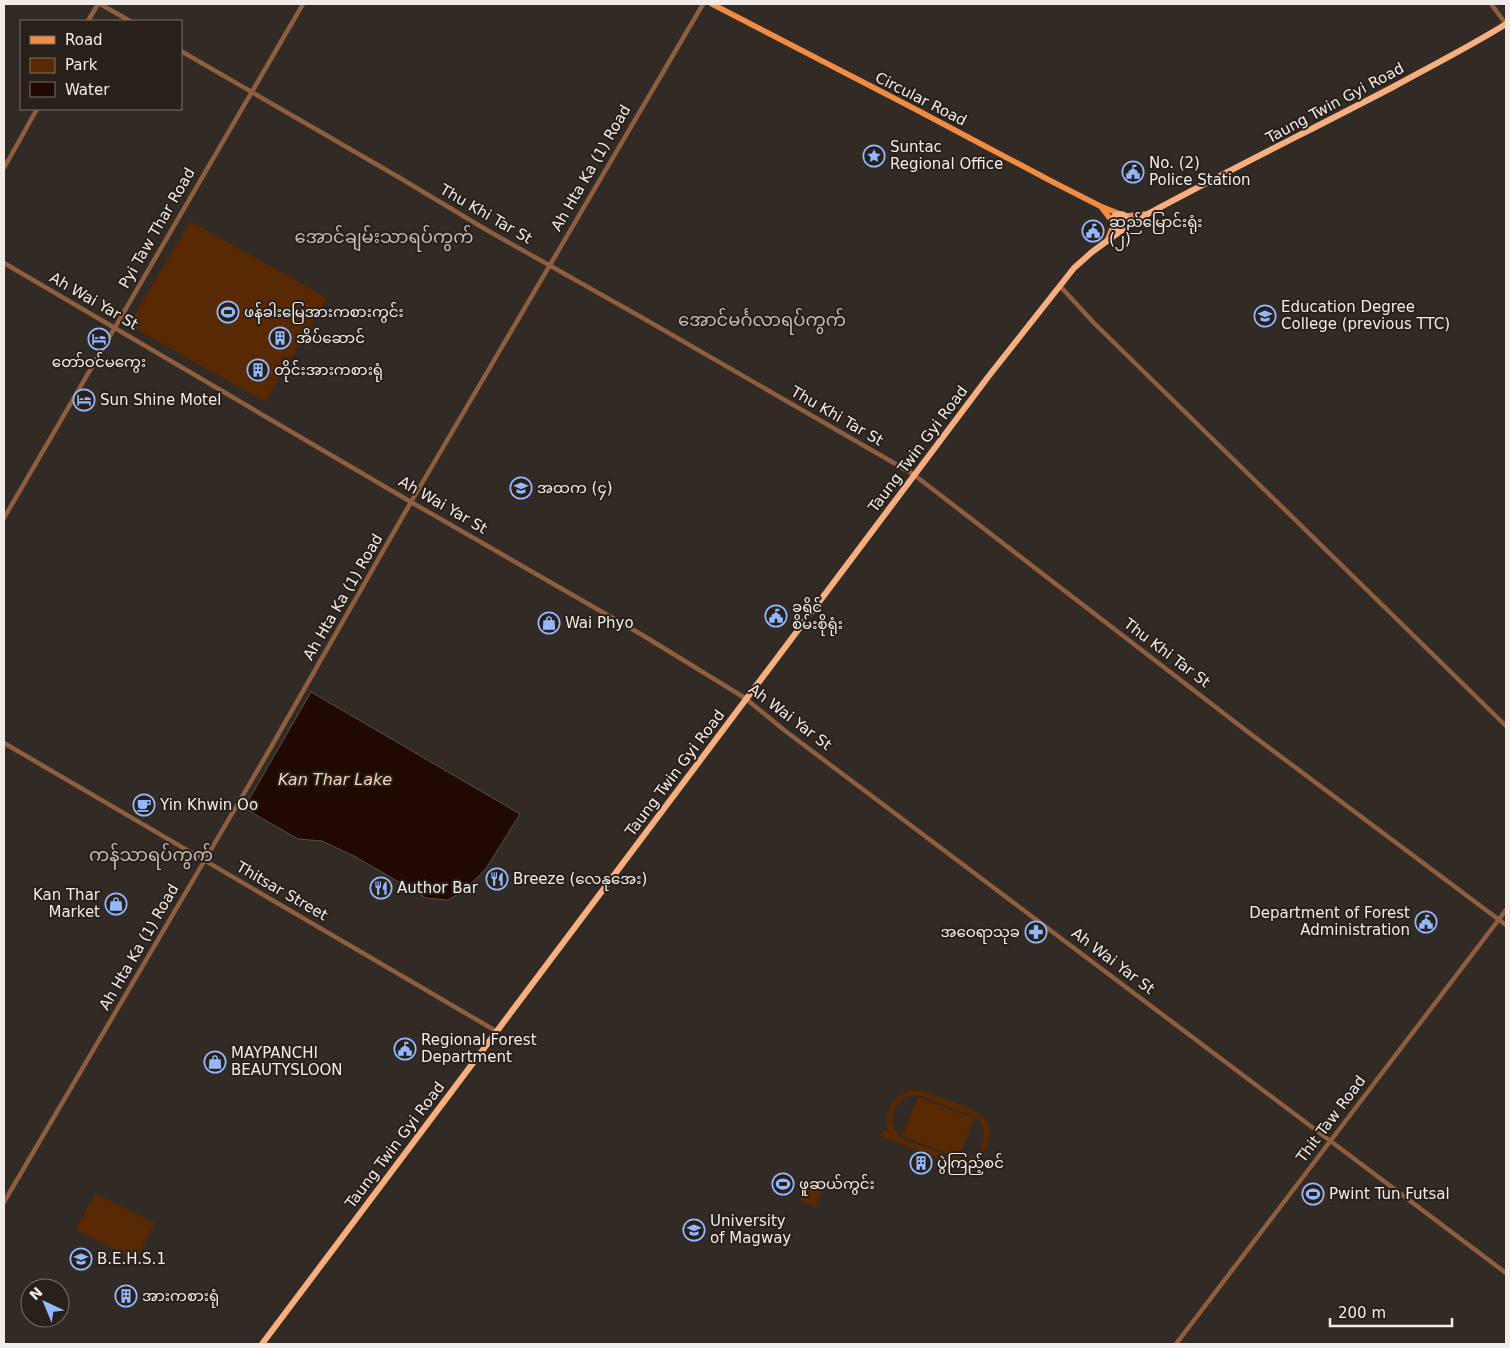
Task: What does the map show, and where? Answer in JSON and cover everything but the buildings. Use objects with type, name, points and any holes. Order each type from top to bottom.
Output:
[{"type":"highway","name":"Taung Twin Gyi Road","points":[[262,1344],[646,834],[913,474],[1074,268],[1107,241],[1147,214],[1468,47],[1506,24]]},
{"type":"highway","points":[[1116,215],[1122,215],[1128,219],[1128,224],[1124,229],[1118,230],[1112,223],[1116,215]]},
{"type":"main road","name":"Circular Road","points":[[712,4],[1100,206],[1122,215],[1147,214]]},
{"type":"main road","points":[[1100,206],[1112,223],[1107,241]]},
{"type":"street","points":[[89,20],[99,4],[128,20]]},
{"type":"street","name":"Pyi Taw Thar Road","points":[[4,518],[304,4]]},
{"type":"street","name":"Ah Hta Ka (1) Road","points":[[4,1202],[703,4]]},
{"type":"street","points":[[1491,4],[1506,24]]},
{"type":"street","name":"Thu Khi Tar St","points":[[182,52],[485,229],[913,474],[1256,738],[1506,926]]},
{"type":"street","points":[[4,168],[36,110]]},
{"type":"street","name":"Ah Wai Yar St","points":[[4,263],[411,502],[636,631],[746,698],[784,730],[1506,1273]]},
{"type":"street","points":[[1060,286],[1094,324],[1506,726]]},
{"type":"street","name":"Thitsar Street","points":[[4,743],[496,1031]]},
{"type":"street","name":"Thit Taw Road","points":[[1176,1344],[1506,910]]},
{"type":"green space","name":"ဖန်ခါးမြေအားကစားကွင်း","points":[[190,221],[327,298],[265,402],[129,325]]},
{"type":"green space","points":[[916,1090],[933,1094],[973,1110],[987,1121],[990,1127],[989,1141],[982,1154],[971,1164],[975,1166],[973,1171],[880,1136],[883,1130],[889,1132],[887,1125],[888,1112],[894,1100],[904,1092]],"holes":[[[916,1095],[977,1119],[983,1128],[984,1138],[979,1150],[974,1155],[968,1158],[953,1157],[900,1137],[893,1124],[894,1110],[902,1100]]]},
{"type":"green space","points":[[918,1097],[974,1118],[959,1158],[902,1136]]},
{"type":"green space","name":"ဖူဆယ်ကွင်း","points":[[777,1177],[792,1182],[790,1191],[774,1186]]},
{"type":"green space","points":[[807,1179],[824,1184],[816,1207],[799,1201]]},
{"type":"green space","name":"Pwint Tun Futsal","points":[[1307,1182],[1327,1196],[1320,1206],[1300,1191]]},
{"type":"green space","points":[[95,1193],[155,1223],[136,1260],[76,1230]]},
{"type":"water","name":"Kan Thar Lake","points":[[311,692],[520,814],[487,867],[460,893],[448,900],[426,898],[356,857],[322,841],[298,839],[244,808]]},
{"type":"place","name":"Suntac Regional Office","points":[[874,156]]},
{"type":"place","name":"No. (2) Police Station","points":[[1133,172]]},
{"type":"place","name":"ဆည်မြောင်းရုံး (၂)","points":[[1093,231]]},
{"type":"place","name":"ဖန်ခါးမြေအားကစားကွင်း","points":[[228,312]]},
{"type":"place","name":"Education Degree College (previous TTC)","points":[[1265,316]]},
{"type":"place","name":"အိပ်ဆောင်","points":[[280,338]]},
{"type":"place","name":"တော်ဝင်မကွေး","points":[[99,339]]},
{"type":"place","name":"တိုင်းအားကစားရုံ","points":[[258,370]]},
{"type":"place","name":"Sun Shine Motel","points":[[84,400]]},
{"type":"place","name":"အထက (၄)","points":[[521,488]]},
{"type":"place","name":"ခရိုင် စိမ်းစိုရုံး","points":[[776,616]]},
{"type":"place","name":"Wai Phyo","points":[[549,623]]},
{"type":"place","name":"Yin Khwin Oo","points":[[144,805]]},
{"type":"place","name":"Breeze (လေနုအေး)","points":[[497,879]]},
{"type":"place","name":"Author Bar","points":[[381,888]]},
{"type":"place","name":"Kan Thar Market","points":[[116,904]]},
{"type":"place","name":"Department of Forest Administration","points":[[1426,922]]},
{"type":"place","name":"အဝေရာသုခ","points":[[1036,932]]},
{"type":"place","name":"Regional Forest Department","points":[[405,1049]]},
{"type":"place","name":"MAYPANCHI BEAUTYSLOON","points":[[215,1062]]},
{"type":"place","name":"ပွဲကြည့်စင်","points":[[921,1163]]},
{"type":"place","name":"ဖူဆယ်ကွင်း","points":[[783,1184]]},
{"type":"place","name":"Pwint Tun Futsal","points":[[1313,1194]]},
{"type":"place","name":"University of Magway","points":[[694,1230]]},
{"type":"place","name":"B.E.H.S.1","points":[[81,1259]]},
{"type":"place","name":"အားကစားရုံ","points":[[126,1296]]},
{"type":"district","name":"အောင်ချမ်းသာရပ်ကွက်","points":[[384,236]]},
{"type":"district","name":"အောင်မင်္ဂလာရပ်ကွက်","points":[[762,319]]},
{"type":"district","name":"ကန်သာရပ်ကွက်","points":[[151,854]]}]
